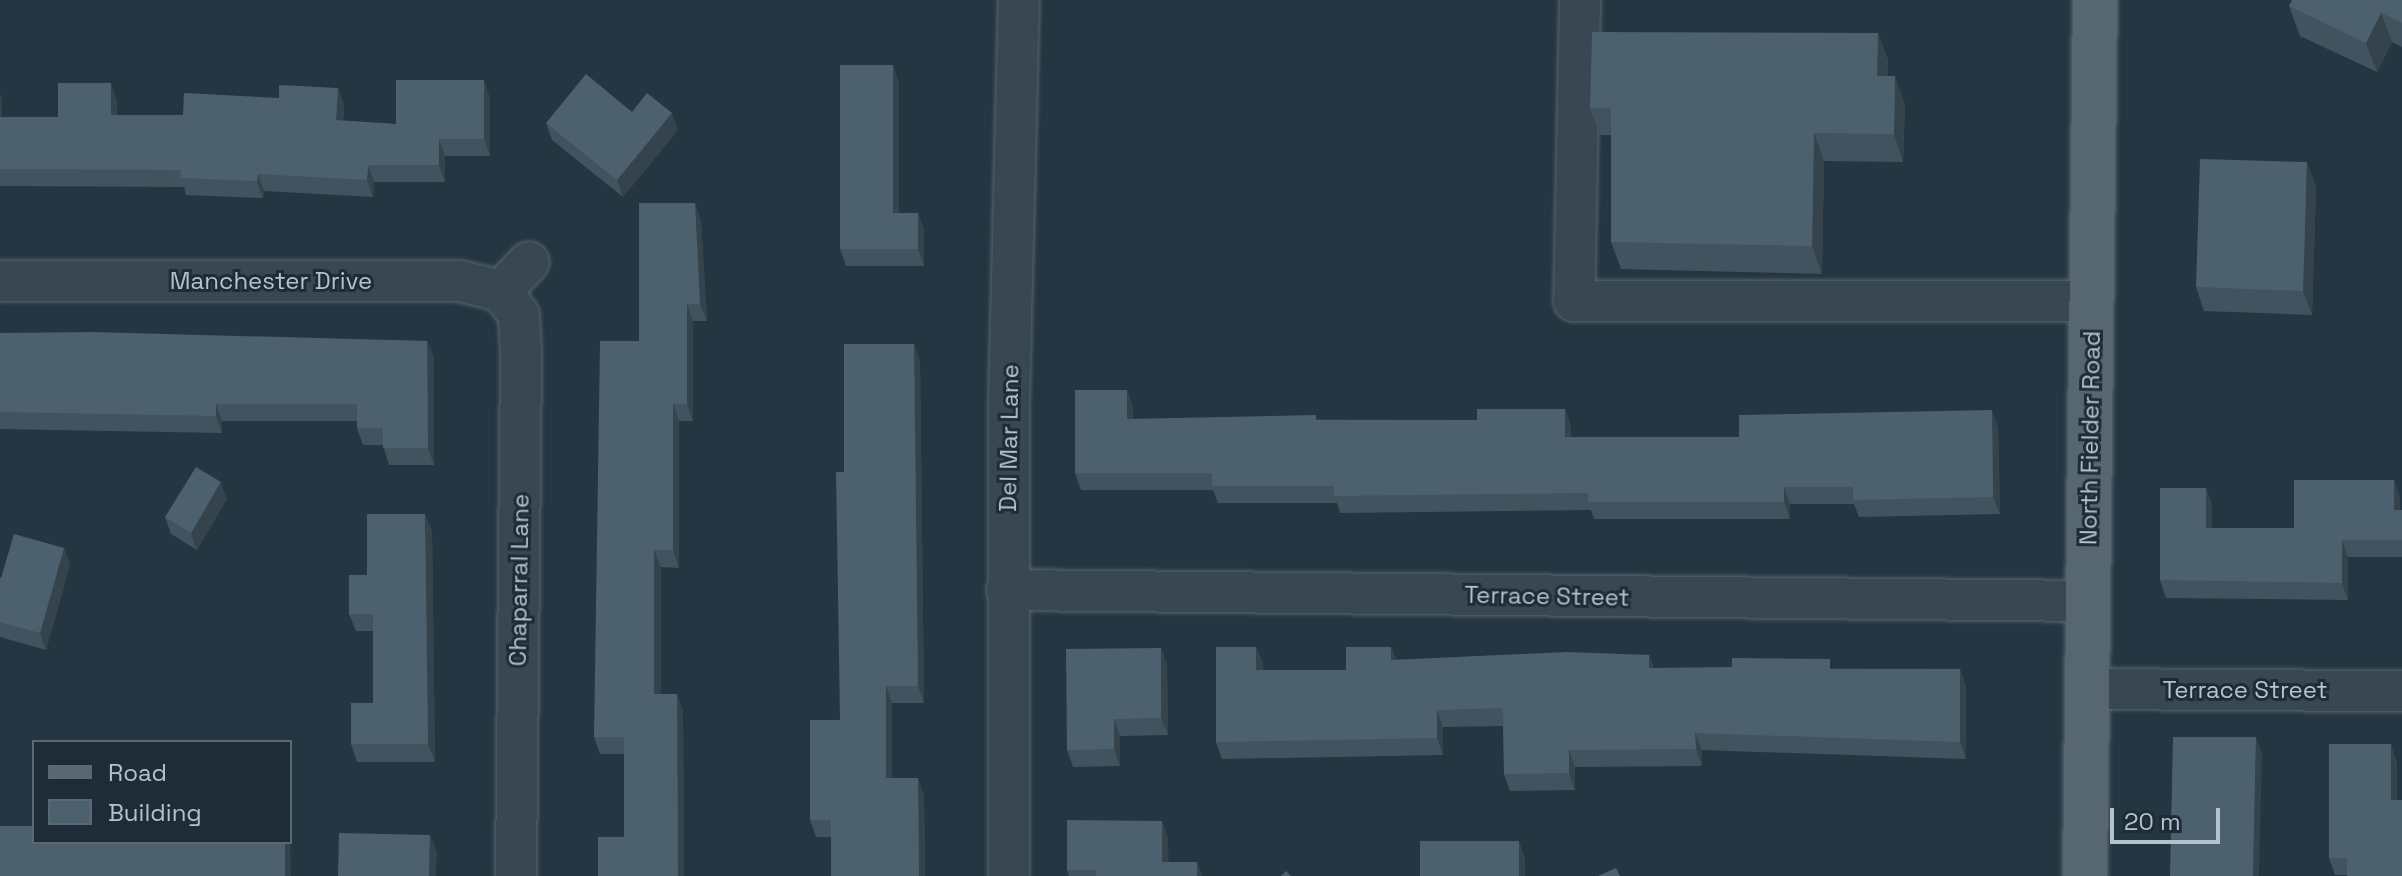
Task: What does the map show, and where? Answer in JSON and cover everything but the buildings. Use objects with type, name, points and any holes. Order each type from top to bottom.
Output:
[{"type":"main road","name":"North Fielder Road","points":[[2085,876],[2095,0]]},
{"type":"street","name":"Del Mar Lane","points":[[1009,876],[1007,590],[1019,0]]},
{"type":"street","points":[[1580,0],[1574,301],[2092,301]]},
{"type":"street","points":[[501,291],[529,262]]},
{"type":"street","name":"Manchester Drive","points":[[0,281],[460,281],[501,291]]},
{"type":"street","name":"Chaparral Lane","points":[[501,291],[519,315],[521,353],[516,876]]},
{"type":"street","name":"Terrace Street","points":[[1007,590],[2087,601]]},
{"type":"street","name":"Terrace Street","points":[[2089,689],[2402,691]]}]
